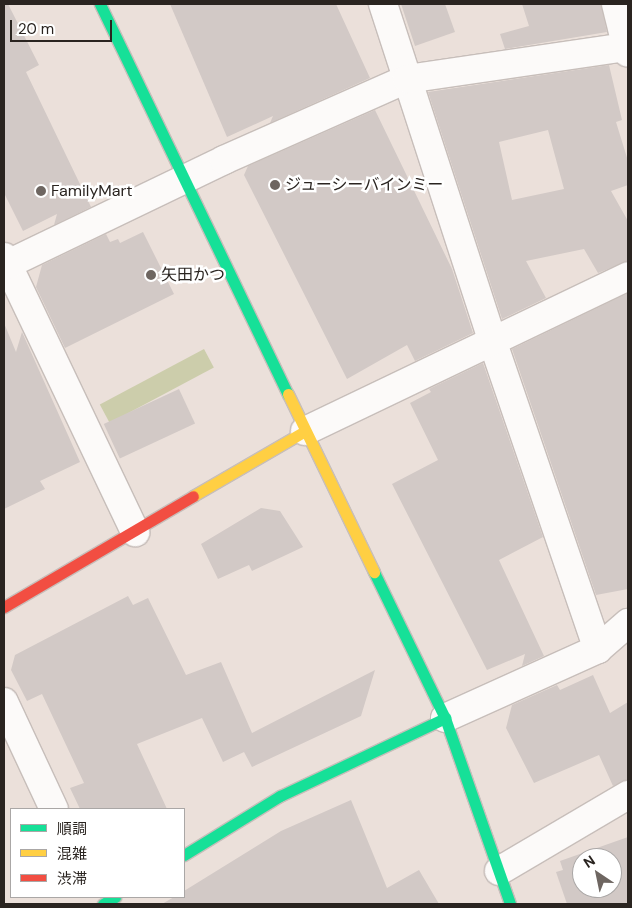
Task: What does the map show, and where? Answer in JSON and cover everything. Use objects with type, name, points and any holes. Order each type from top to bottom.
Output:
[{"type":"street","points":[[100,4],[186,178],[305,430],[445,718],[510,904]]},
{"type":"street","points":[[185,854],[280,796],[445,718],[617,641],[492,340],[384,4]]},
{"type":"street","points":[[136,532],[5,262],[407,79],[628,50],[616,4]]},
{"type":"street","points":[[4,608],[136,532],[305,430],[628,276]]},
{"type":"street","points":[[4,702],[54,808]]},
{"type":"street","points":[[499,871],[628,795]]},
{"type":"street","points":[[102,904],[113,898]]},
{"type":"green space","points":[[204,349],[214,368],[110,423],[100,404]]},
{"type":"building","points":[[4,4],[8,4],[39,65],[26,72],[91,207],[54,225],[57,214],[23,231],[4,193]]},
{"type":"building","points":[[170,4],[336,4],[370,78],[270,123],[273,116],[227,137]]},
{"type":"building","points":[[401,4],[445,4],[455,32],[415,46]]},
{"type":"building","points":[[522,4],[601,4],[607,32],[505,49],[500,34],[529,26]]},
{"type":"building","points":[[609,65],[622,120],[616,122],[628,161],[628,185],[611,191],[628,221],[628,261],[598,273],[584,249],[526,261],[546,298],[502,319],[428,92]],"holes":[[[548,130],[564,189],[512,200],[499,142]]]},
{"type":"building","points":[[375,110],[452,269],[473,333],[415,361],[407,345],[347,379],[244,175],[248,166]]},
{"type":"building","points":[[143,232],[174,294],[65,348],[36,287],[42,265],[106,234],[110,242],[118,239],[120,243]]},
{"type":"building","points":[[628,293],[628,589],[596,595],[512,349]]},
{"type":"building","points":[[4,323],[16,352],[22,332],[80,462],[40,481],[45,489],[4,509]]},
{"type":"building","points":[[483,363],[543,537],[499,560],[544,656],[522,666],[525,654],[487,670],[392,484],[438,460],[410,403],[431,392],[429,389]]},
{"type":"building","points":[[179,389],[195,423],[120,459],[104,424]]},
{"type":"building","points":[[261,508],[280,511],[303,547],[252,571],[249,565],[218,579],[201,544]]},
{"type":"building","points":[[128,596],[133,605],[148,598],[186,675],[221,662],[252,733],[375,670],[361,716],[252,767],[244,752],[223,762],[202,718],[137,744],[167,808],[80,808],[70,788],[84,783],[42,694],[27,701],[11,670],[15,655]]},
{"type":"building","points":[[593,675],[610,713],[628,702],[628,779],[613,786],[599,755],[534,783],[506,728],[512,705],[557,685],[560,690]]},
{"type":"building","points":[[351,800],[387,888],[419,870],[439,904],[162,904],[172,898],[185,898],[185,890],[281,831]]},
{"type":"building","points":[[628,837],[628,904],[567,904],[556,872],[563,870],[560,861],[572,857],[572,898],[622,898],[622,848],[597,848]]},
{"type":"traffic: fast","points":[[100,4],[288,394]]},
{"type":"traffic: fast","points":[[374,572],[445,718],[510,904]]},
{"type":"traffic: fast","points":[[185,854],[280,796],[445,718]]},
{"type":"traffic: fast","points":[[103,904],[113,898]]},
{"type":"traffic: slow","points":[[288,394],[374,572]]},
{"type":"traffic: slow","points":[[193,496],[305,431]]},
{"type":"traffic: jam","points":[[4,607],[193,496]]},
{"type":"place","name":"ジューシーバインミー","points":[[275,185]]},
{"type":"place","name":"FamilyMart","points":[[41,191]]},
{"type":"place","name":"矢田かつ","points":[[151,275]]}]
